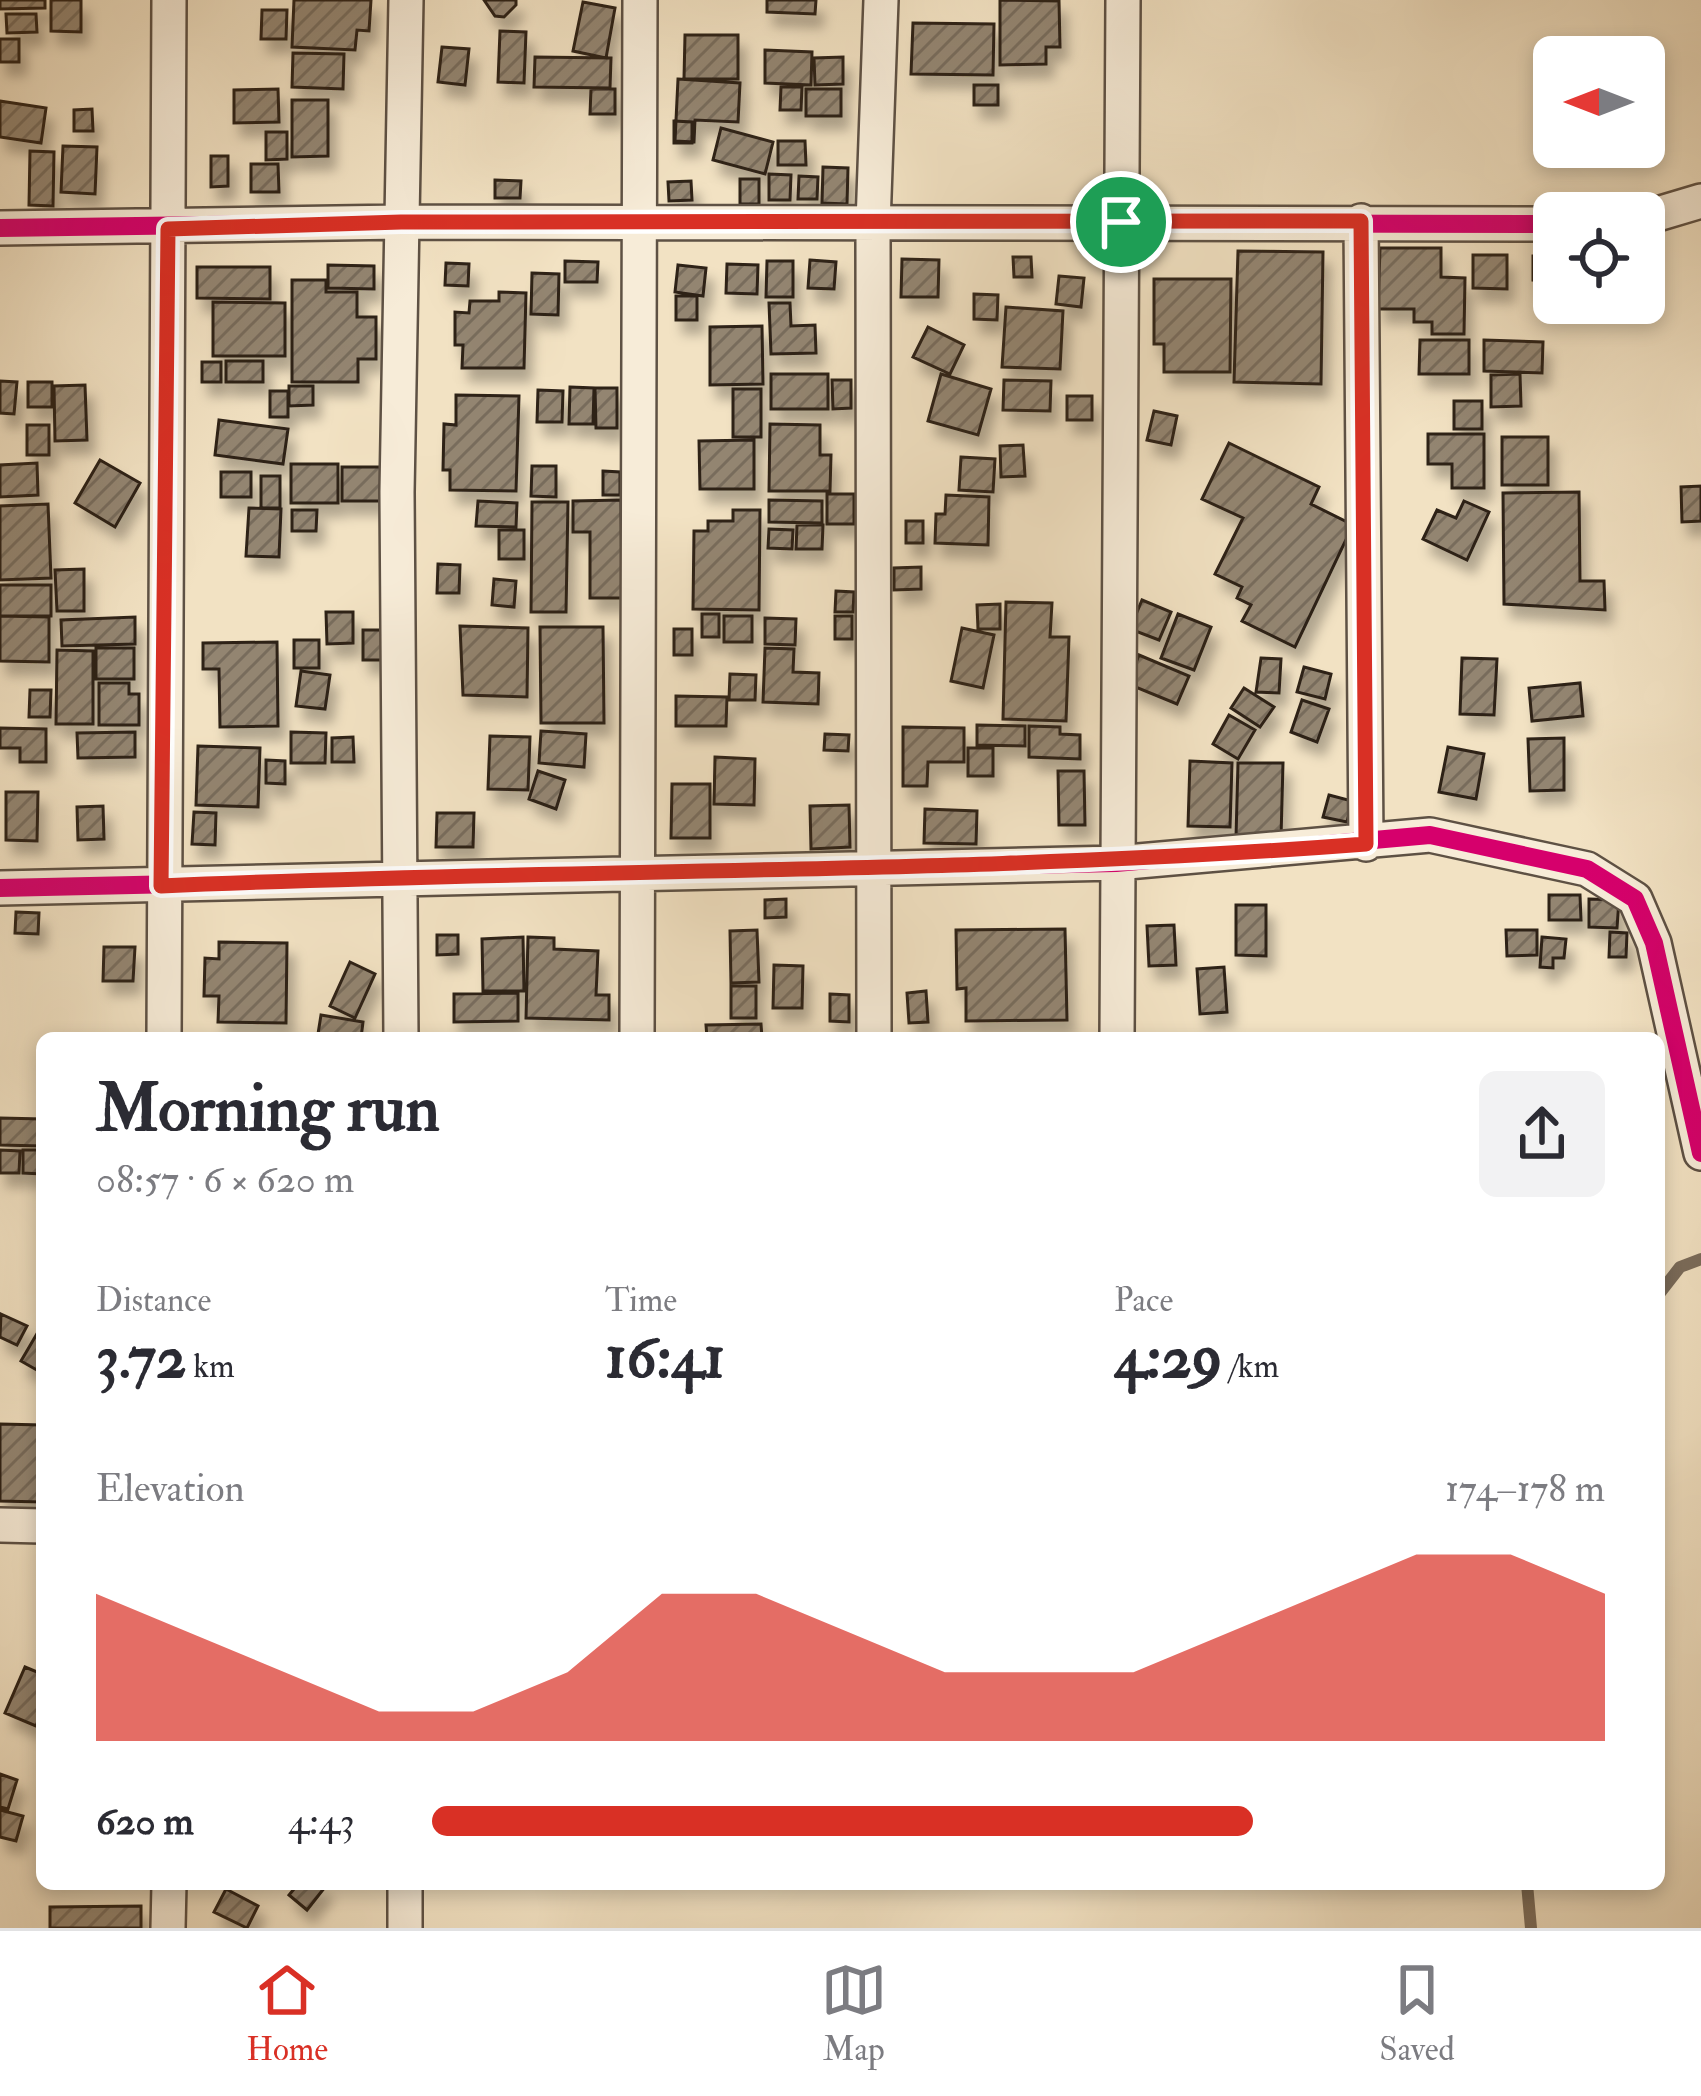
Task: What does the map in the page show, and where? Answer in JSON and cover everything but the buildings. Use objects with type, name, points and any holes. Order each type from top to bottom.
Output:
[{"type":"street","points":[[164,1032],[161,886],[169,0]]},
{"type":"street","points":[[401,1032],[401,222],[406,0]]},
{"type":"street","points":[[637,1032],[640,0]]},
{"type":"street","points":[[874,1032],[873,224],[881,0]]},
{"type":"street","points":[[1118,1032],[1123,0]]},
{"type":"street","points":[[1665,212],[1701,201]]},
{"type":"street","points":[[1361,221],[1366,844]]},
{"type":"street","points":[[0,228],[401,222],[1533,224]]},
{"type":"street","points":[[0,888],[1116,863],[1430,835],[1587,869],[1635,899],[1654,944],[1701,1153]]},
{"type":"street","points":[[0,1525],[36,1526]]},
{"type":"street","points":[[168,1928],[169,1890]]},
{"type":"street","points":[[405,1890],[406,1928]]},
{"type":"waterway","points":[[1665,1286],[1680,1267],[1701,1259]]},
{"type":"waterway","points":[[1528,1890],[1531,1928]]},
{"type":"cycle path","points":[[0,228],[401,222],[1533,224]]},
{"type":"cycle path","points":[[0,888],[1116,863],[1430,835],[1587,869],[1635,899],[1654,943],[1701,1153]]},
{"type":"route","points":[[1361,221],[1366,844],[1116,863],[401,876],[161,886],[168,229],[401,222],[1121,222],[1361,221]]}]
